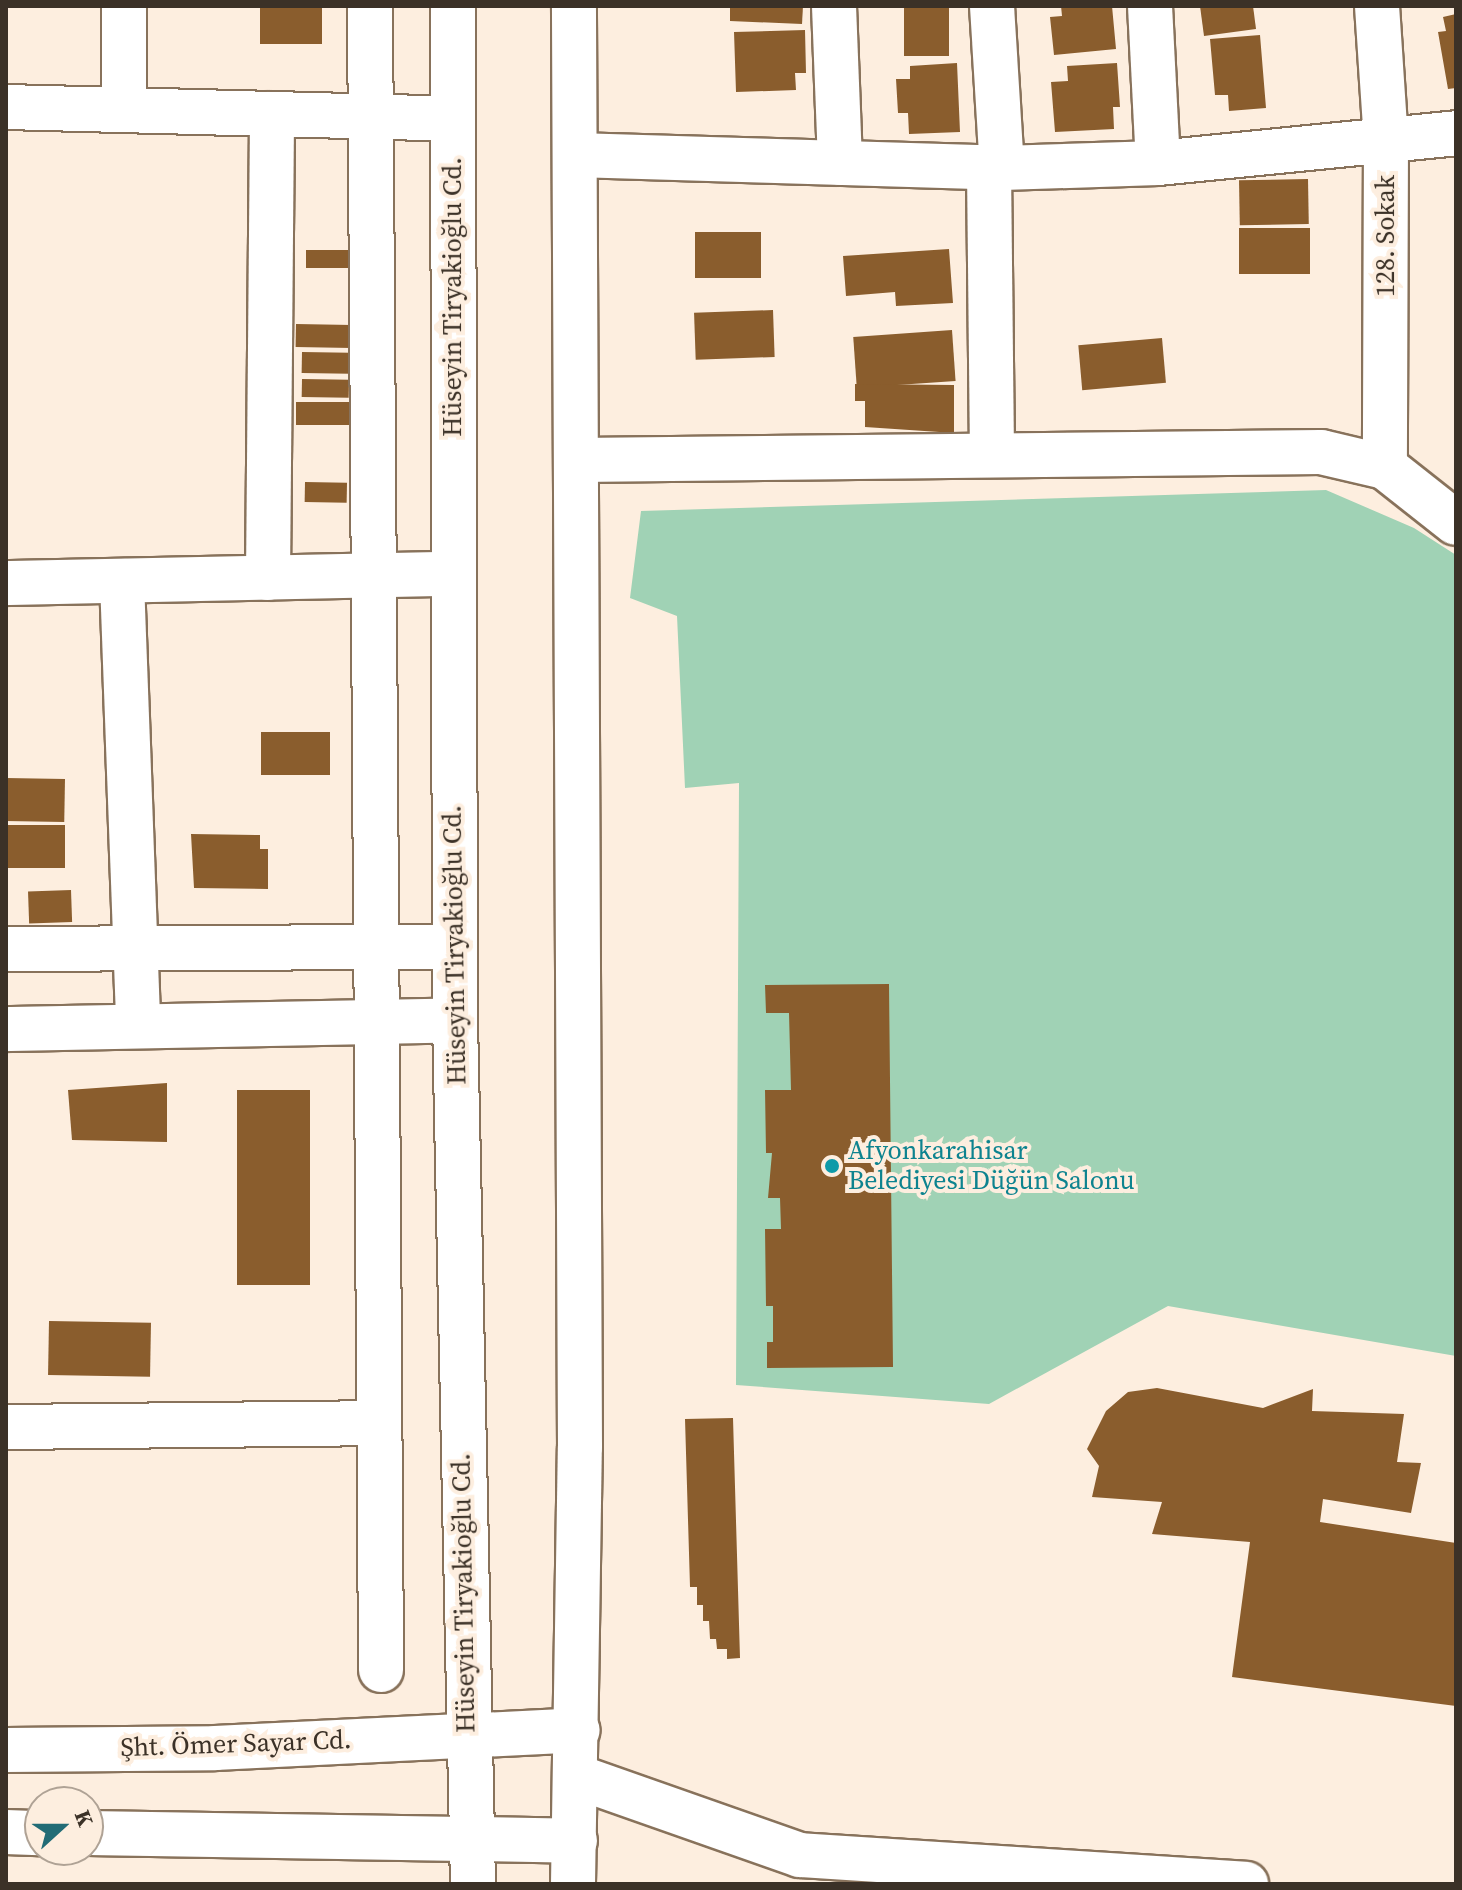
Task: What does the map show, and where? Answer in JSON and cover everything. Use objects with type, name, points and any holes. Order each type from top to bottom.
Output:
[{"type":"street","points":[[124,6],[124,110]]},
{"type":"street","points":[[370,6],[381,1670]]},
{"type":"street","name":"Hüseyin Tiryakioğlu Cd.","points":[[453,6],[454,947],[467,1732],[473,1884]]},
{"type":"street","points":[[573,1884],[578,1777],[578,460],[574,6]]},
{"type":"street","points":[[834,6],[840,163]]},
{"type":"street","points":[[992,6],[996,168],[992,455]]},
{"type":"street","points":[[1150,6],[1158,163]]},
{"type":"street","name":"128. Sokak","points":[[1377,6],[1386,140],[1385,467]]},
{"type":"street","points":[[6,107],[453,119]]},
{"type":"street","points":[[268,578],[272,114]]},
{"type":"street","points":[[575,155],[996,168],[1158,163],[1456,133]]},
{"type":"street","points":[[578,460],[1321,452],[1385,467],[1456,523]]},
{"type":"street","points":[[6,583],[452,574]]},
{"type":"street","points":[[122,581],[138,1026]]},
{"type":"street","points":[[6,949],[454,947]]},
{"type":"street","points":[[6,1029],[455,1020]]},
{"type":"street","points":[[6,1427],[379,1423]]},
{"type":"street","name":"Şht. Ömer Sayar Cd.","points":[[6,1750],[215,1748],[467,1732],[578,1730]]},
{"type":"street","points":[[578,1777],[800,1869],[1246,1884]]},
{"type":"street","points":[[104,1833],[575,1841]]},
{"type":"green space","points":[[1326,490],[1414,528],[1456,555],[1456,1356],[1168,1306],[989,1404],[736,1385],[739,783],[685,788],[677,616],[630,598],[641,511]]},
{"type":"building","points":[[260,6],[322,6],[322,44],[260,44]]},
{"type":"building","points":[[730,6],[803,6],[802,24],[730,21]]},
{"type":"building","points":[[904,6],[949,6],[949,56],[904,56]]},
{"type":"building","points":[[1061,6],[1112,6],[1116,49],[1054,55],[1050,17],[1062,16]]},
{"type":"building","points":[[1200,6],[1253,6],[1256,29],[1204,36]]},
{"type":"building","points":[[1456,14],[1456,88],[1448,89],[1438,32],[1446,31],[1443,17]]},
{"type":"building","points":[[805,30],[806,73],[795,73],[796,90],[736,92],[734,32]]},
{"type":"building","points":[[1260,35],[1266,108],[1229,111],[1228,95],[1215,95],[1210,39]]},
{"type":"building","points":[[957,63],[960,132],[909,134],[908,113],[898,113],[896,79],[910,79],[910,66]]},
{"type":"building","points":[[1117,63],[1120,107],[1113,107],[1114,129],[1055,132],[1051,82],[1068,81],[1067,66]]},
{"type":"building","points":[[1308,179],[1309,224],[1240,225],[1239,180]]},
{"type":"building","points":[[1239,228],[1310,228],[1310,274],[1239,274]]},
{"type":"building","points":[[695,232],[761,232],[761,278],[695,278]]},
{"type":"building","points":[[949,249],[953,303],[896,306],[895,292],[846,296],[843,256]]},
{"type":"building","points":[[306,250],[349,250],[349,268],[306,268]]},
{"type":"building","points":[[773,310],[775,357],[696,360],[694,313]]},
{"type":"building","points":[[296,324],[352,325],[352,348],[296,347]]},
{"type":"building","points":[[952,330],[956,381],[857,388],[853,337]]},
{"type":"building","points":[[1162,338],[1166,383],[1082,390],[1078,345]]},
{"type":"building","points":[[302,352],[350,353],[350,374],[302,373]]},
{"type":"building","points":[[302,379],[349,380],[349,398],[302,397]]},
{"type":"building","points":[[855,384],[954,385],[954,433],[865,427],[865,401],[855,401]]},
{"type":"building","points":[[296,402],[352,402],[352,425],[296,425]]},
{"type":"building","points":[[305,482],[347,483],[347,503],[305,502]]},
{"type":"building","points":[[261,732],[330,732],[330,775],[261,775]]},
{"type":"building","points":[[6,778],[65,779],[64,822],[6,821]]},
{"type":"building","points":[[6,825],[65,825],[65,868],[6,868]]},
{"type":"building","points":[[191,834],[260,835],[260,849],[268,849],[268,889],[194,888]]},
{"type":"building","points":[[71,890],[72,922],[29,923],[28,892]]},
{"type":"building","name":"Afyonkarahisar Belediyesi Düğün Salonu","points":[[889,984],[893,1367],[767,1368],[767,1342],[773,1342],[773,1306],[766,1306],[765,1229],[781,1229],[780,1198],[768,1198],[772,1153],[766,1153],[765,1090],[791,1090],[789,1013],[766,1013],[765,985]]},
{"type":"building","points":[[167,1083],[167,1142],[72,1140],[68,1090]]},
{"type":"building","points":[[237,1090],[310,1090],[310,1285],[237,1285]]},
{"type":"building","points":[[49,1321],[151,1323],[150,1377],[48,1375]]},
{"type":"building","points":[[1157,1388],[1263,1408],[1313,1389],[1312,1411],[1404,1414],[1397,1462],[1421,1463],[1411,1513],[1323,1499],[1320,1522],[1456,1543],[1456,1706],[1232,1677],[1250,1542],[1152,1534],[1162,1502],[1092,1497],[1099,1466],[1087,1449],[1106,1411],[1128,1392]]},
{"type":"building","points":[[733,1418],[740,1658],[727,1659],[727,1649],[717,1649],[716,1639],[710,1639],[709,1621],[703,1621],[703,1605],[697,1605],[697,1587],[690,1587],[685,1419]]},
{"type":"place","name":"Afyonkarahisar Belediyesi Düğün Salonu","points":[[832,1166]]}]
